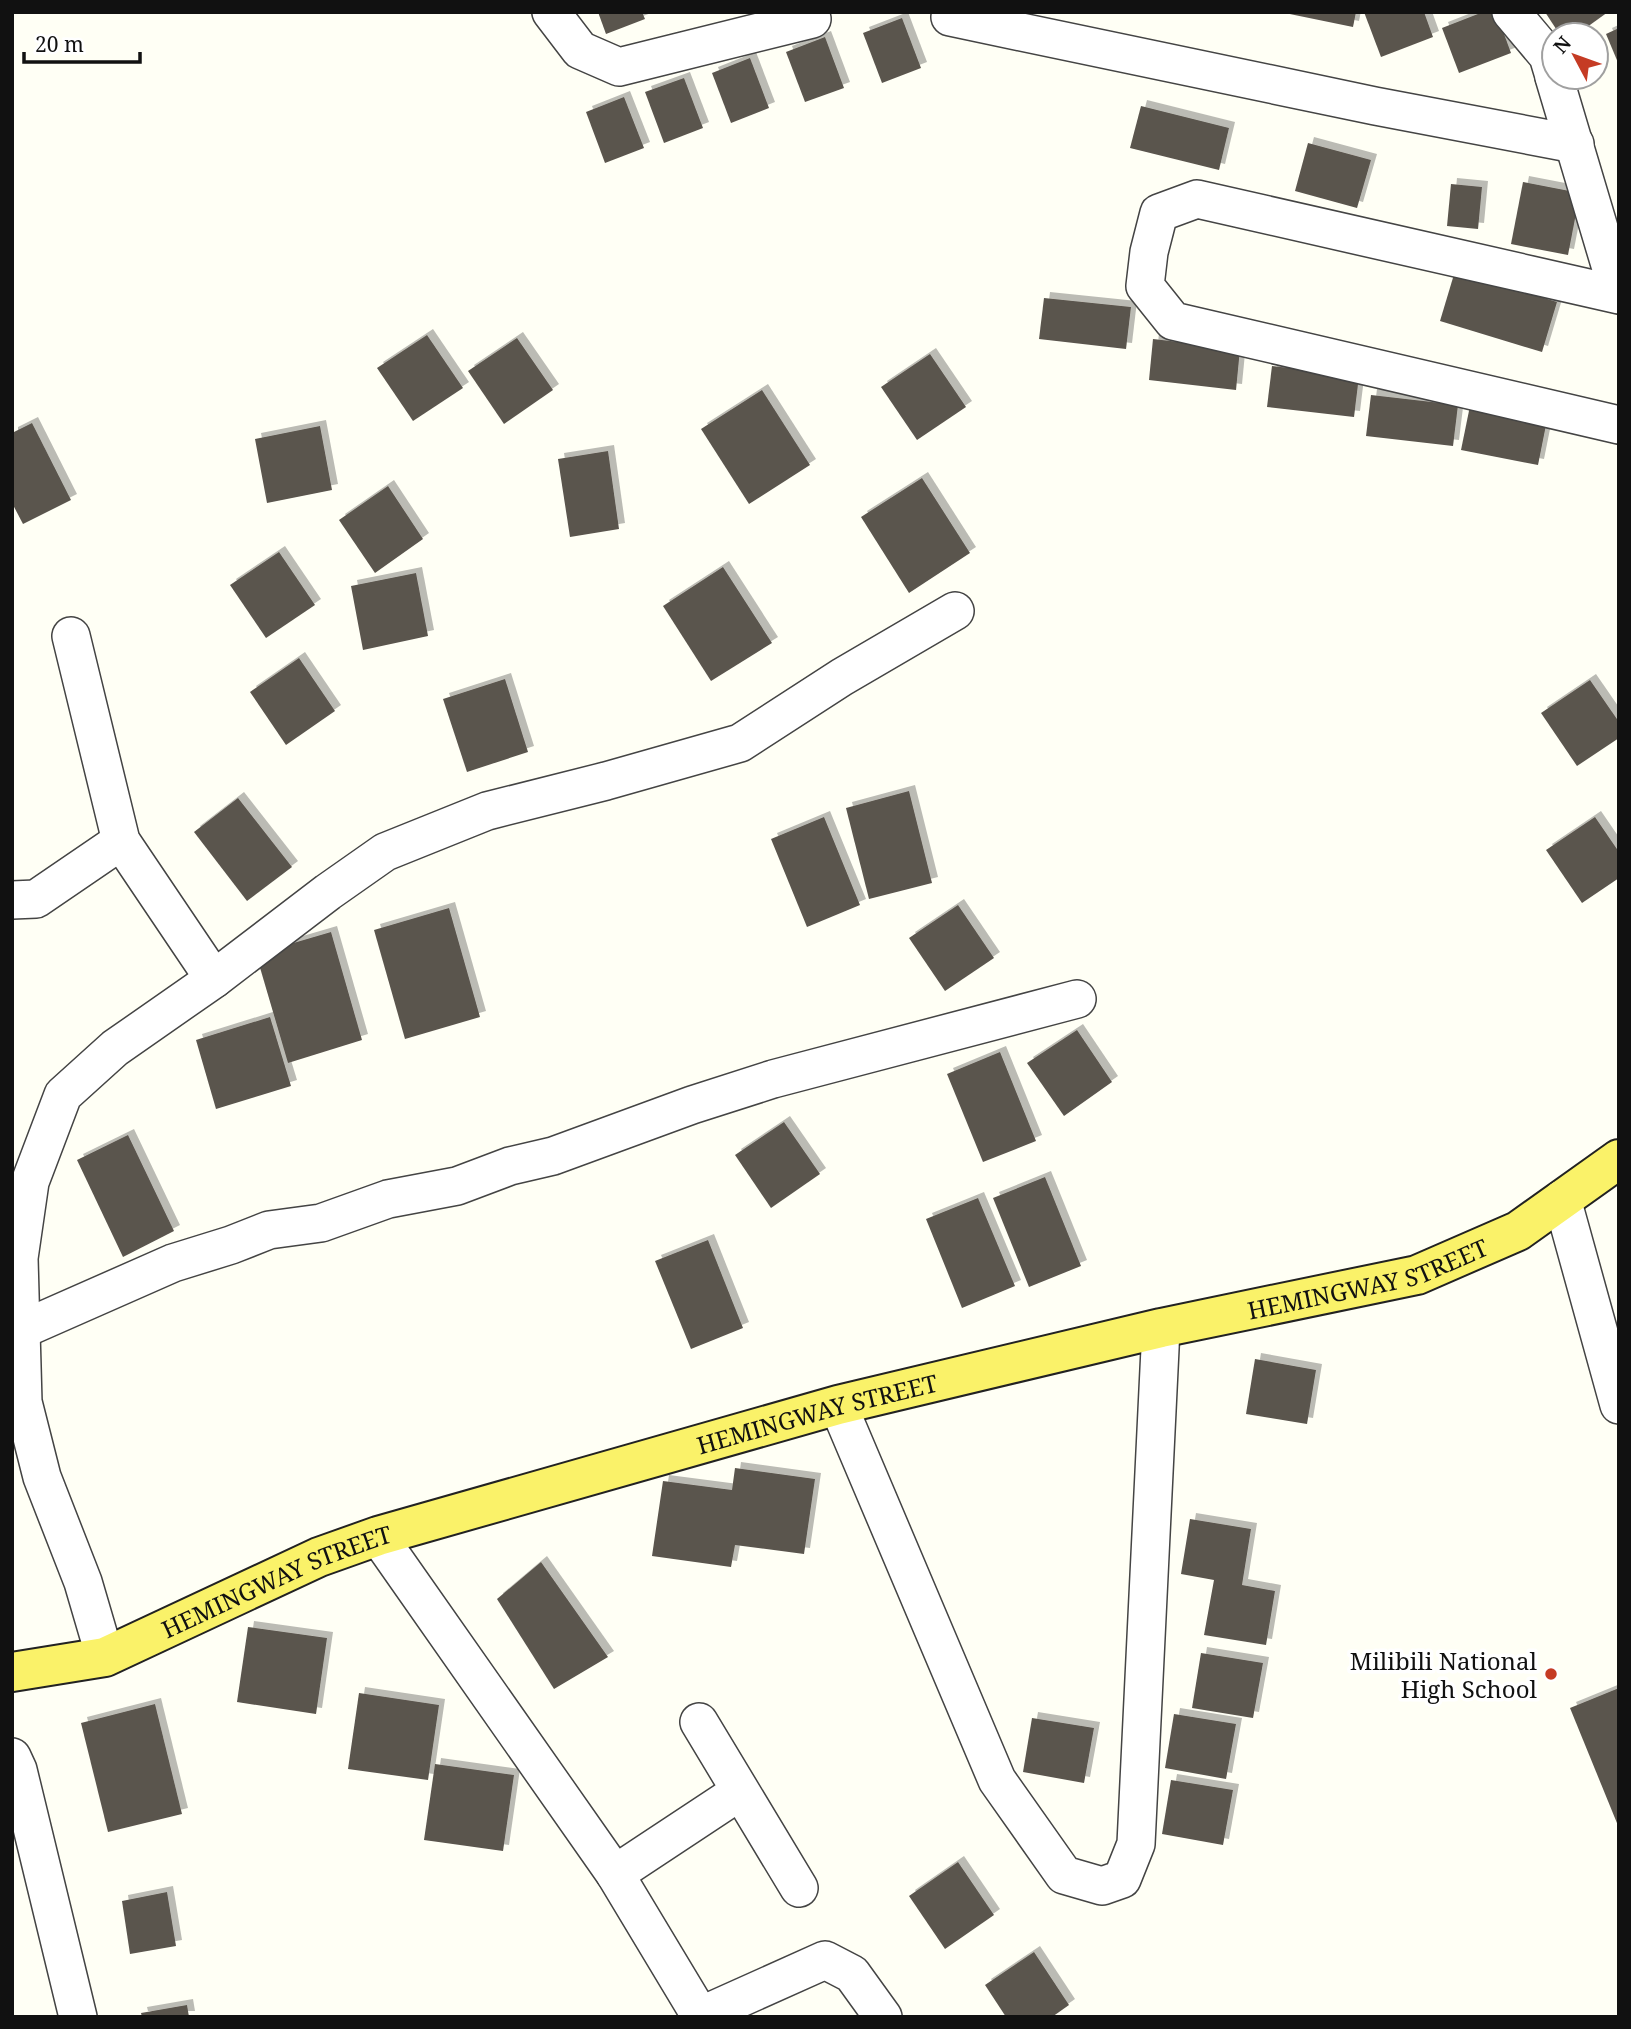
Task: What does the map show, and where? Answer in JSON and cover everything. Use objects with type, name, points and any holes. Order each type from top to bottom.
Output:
[{"type":"main road","name":"HEMINGWAY STREET","points":[[12,1672],[106,1657],[319,1558],[378,1536],[838,1405],[1161,1328],[1417,1275],[1518,1231],[1619,1159]]},
{"type":"street","points":[[551,12],[580,50],[618,67],[812,19]]},
{"type":"street","points":[[1511,12],[1540,46]]},
{"type":"street","points":[[950,17],[1375,106],[1575,144]]},
{"type":"street","points":[[1558,91],[1619,295],[1197,198],[1159,213],[1149,252],[1145,286],[1173,321],[1619,425]]},
{"type":"street","points":[[106,1657],[83,1582],[39,1464],[23,1402],[19,1258],[30,1182],[63,1095],[115,1048],[214,979],[328,891],[385,852],[487,811],[740,743],[842,677],[955,611]]},
{"type":"street","points":[[71,636],[121,841],[214,979]]},
{"type":"street","points":[[12,900],[36,899],[121,841]]},
{"type":"street","points":[[21,1330],[173,1262],[231,1245],[269,1230],[321,1223],[388,1199],[457,1186],[510,1166],[553,1156],[692,1105],[773,1079],[1077,999]]},
{"type":"street","points":[[1562,1199],[1619,1405]]},
{"type":"street","points":[[838,1405],[997,1780],[1064,1875],[1102,1886],[1122,1878],[1136,1844],[1161,1328]]},
{"type":"street","points":[[378,1536],[615,1874],[699,2016],[825,1960],[852,1974],[883,2017]]},
{"type":"street","points":[[699,1722],[799,1888]]},
{"type":"street","points":[[12,1757],[18,1770],[78,2017]]},
{"type":"street","points":[[615,1874],[739,1792]]},
{"type":"building","points":[[598,12],[642,12],[645,19],[606,34]]},
{"type":"building","points":[[1280,12],[1356,12],[1353,27]]},
{"type":"building","points":[[1364,12],[1424,12],[1433,37],[1381,57]]},
{"type":"building","points":[[1483,12],[1496,12],[1511,53],[1459,73],[1442,28]]},
{"type":"building","points":[[1545,12],[1608,12],[1595,21],[1551,21]]},
{"type":"building","points":[[902,18],[921,68],[882,83],[863,33]]},
{"type":"building","points":[[1619,28],[1619,65],[1610,44],[1610,32]]},
{"type":"building","points":[[825,37],[844,88],[805,102],[786,52]]},
{"type":"building","points":[[750,58],[769,108],[731,123],[712,73]]},
{"type":"building","points":[[684,78],[703,128],[664,143],[645,92]]},
{"type":"building","points":[[624,97],[644,148],[605,163],[586,112]]},
{"type":"building","points":[[1141,106],[1229,128],[1219,170],[1130,148]]},
{"type":"building","points":[[1308,143],[1371,160],[1357,208],[1295,191]]},
{"type":"building","points":[[1523,182],[1580,193],[1568,255],[1511,244]]},
{"type":"building","points":[[1451,184],[1482,187],[1478,229],[1447,226]]},
{"type":"building","points":[[1455,271],[1557,302],[1542,352],[1440,321]]},
{"type":"building","points":[[1044,298],[1131,307],[1126,349],[1039,339]]},
{"type":"building","points":[[427,335],[463,388],[413,421],[377,368]]},
{"type":"building","points":[[517,338],[553,390],[504,424],[468,371]]},
{"type":"building","points":[[1153,339],[1240,349],[1236,390],[1149,380]]},
{"type":"building","points":[[930,354],[966,407],[917,440],[881,387]]},
{"type":"building","points":[[1272,366],[1359,376],[1354,417],[1267,407]]},
{"type":"building","points":[[762,390],[810,465],[749,504],[701,429]]},
{"type":"building","points":[[1371,395],[1458,405],[1453,446],[1366,436]]},
{"type":"building","points":[[1471,401],[1548,415],[1538,465],[1461,450]]},
{"type":"building","points":[[32,423],[71,500],[23,524],[12,503],[12,433]]},
{"type":"building","points":[[320,426],[332,490],[267,503],[255,439]]},
{"type":"building","points":[[608,451],[619,529],[570,537],[558,459]]},
{"type":"building","points":[[922,478],[970,553],[909,593],[861,517]]},
{"type":"building","points":[[388,486],[423,539],[375,573],[339,520]]},
{"type":"building","points":[[279,552],[315,605],[266,638],[230,585]]},
{"type":"building","points":[[723,567],[772,643],[711,681],[663,606]]},
{"type":"building","points":[[416,573],[428,636],[363,650],[351,586]]},
{"type":"building","points":[[299,658],[335,711],[286,745],[250,692]]},
{"type":"building","points":[[505,679],[528,752],[467,772],[443,699]]},
{"type":"building","points":[[1590,680],[1619,722],[1619,738],[1577,766],[1541,713]]},
{"type":"building","points":[[909,791],[932,883],[869,899],[846,808]]},
{"type":"building","points":[[238,798],[292,867],[247,901],[194,832]]},
{"type":"building","points":[[824,817],[860,905],[807,927],[771,839]]},
{"type":"building","points":[[1595,817],[1619,852],[1619,878],[1582,903],[1546,850]]},
{"type":"building","points":[[958,905],[994,958],[945,991],[909,938]]},
{"type":"building","points":[[449,908],[480,1017],[405,1039],[374,930]]},
{"type":"building","points":[[331,932],[362,1040],[288,1063],[256,954]]},
{"type":"building","points":[[270,1017],[291,1086],[216,1109],[196,1040]]},
{"type":"building","points":[[1077,1030],[1112,1082],[1064,1116],[1027,1063]]},
{"type":"building","points":[[1000,1052],[1036,1141],[983,1162],[947,1074]]},
{"type":"building","points":[[784,1122],[820,1174],[771,1208],[735,1155]]},
{"type":"building","points":[[128,1135],[174,1231],[123,1257],[77,1160]]},
{"type":"building","points":[[1045,1177],[1081,1266],[1029,1287],[993,1198]]},
{"type":"building","points":[[978,1198],[1015,1286],[962,1308],[926,1219]]},
{"type":"building","points":[[708,1240],[743,1328],[691,1349],[655,1261]]},
{"type":"building","points":[[1255,1359],[1316,1370],[1307,1424],[1246,1414]]},
{"type":"building","points":[[735,1468],[815,1479],[804,1554],[735,1545],[731,1567],[652,1556],[663,1481],[732,1490]]},
{"type":"building","points":[[1190,1519],[1251,1529],[1242,1585],[1275,1591],[1266,1645],[1204,1635],[1214,1580],[1181,1574]]},
{"type":"building","points":[[541,1562],[608,1657],[554,1689],[497,1599]]},
{"type":"building","points":[[248,1627],[327,1638],[316,1714],[237,1702]]},
{"type":"building","points":[[1201,1653],[1263,1663],[1253,1718],[1192,1708]]},
{"type":"building","points":[[1619,1688],[1619,1828],[1570,1708]]},
{"type":"building","points":[[359,1693],[439,1705],[428,1780],[348,1769]]},
{"type":"building","points":[[155,1704],[182,1814],[108,1832],[81,1723]]},
{"type":"building","points":[[1174,1714],[1236,1724],[1226,1779],[1165,1768]]},
{"type":"building","points":[[1032,1718],[1094,1728],[1084,1783],[1023,1772]]},
{"type":"building","points":[[435,1764],[514,1775],[503,1851],[424,1840]]},
{"type":"building","points":[[1171,1780],[1233,1790],[1223,1845],[1162,1834]]},
{"type":"building","points":[[958,1862],[994,1915],[945,1949],[909,1896]]},
{"type":"building","points":[[167,1892],[176,1946],[130,1954],[122,1901]]},
{"type":"building","points":[[1034,1952],[1069,2005],[1052,2017],[1006,2017],[985,1985]]},
{"type":"building","points":[[187,2005],[189,2017],[142,2017],[141,2013]]},
{"type":"place","name":"Milibili National High School","points":[[1551,1674]]}]
